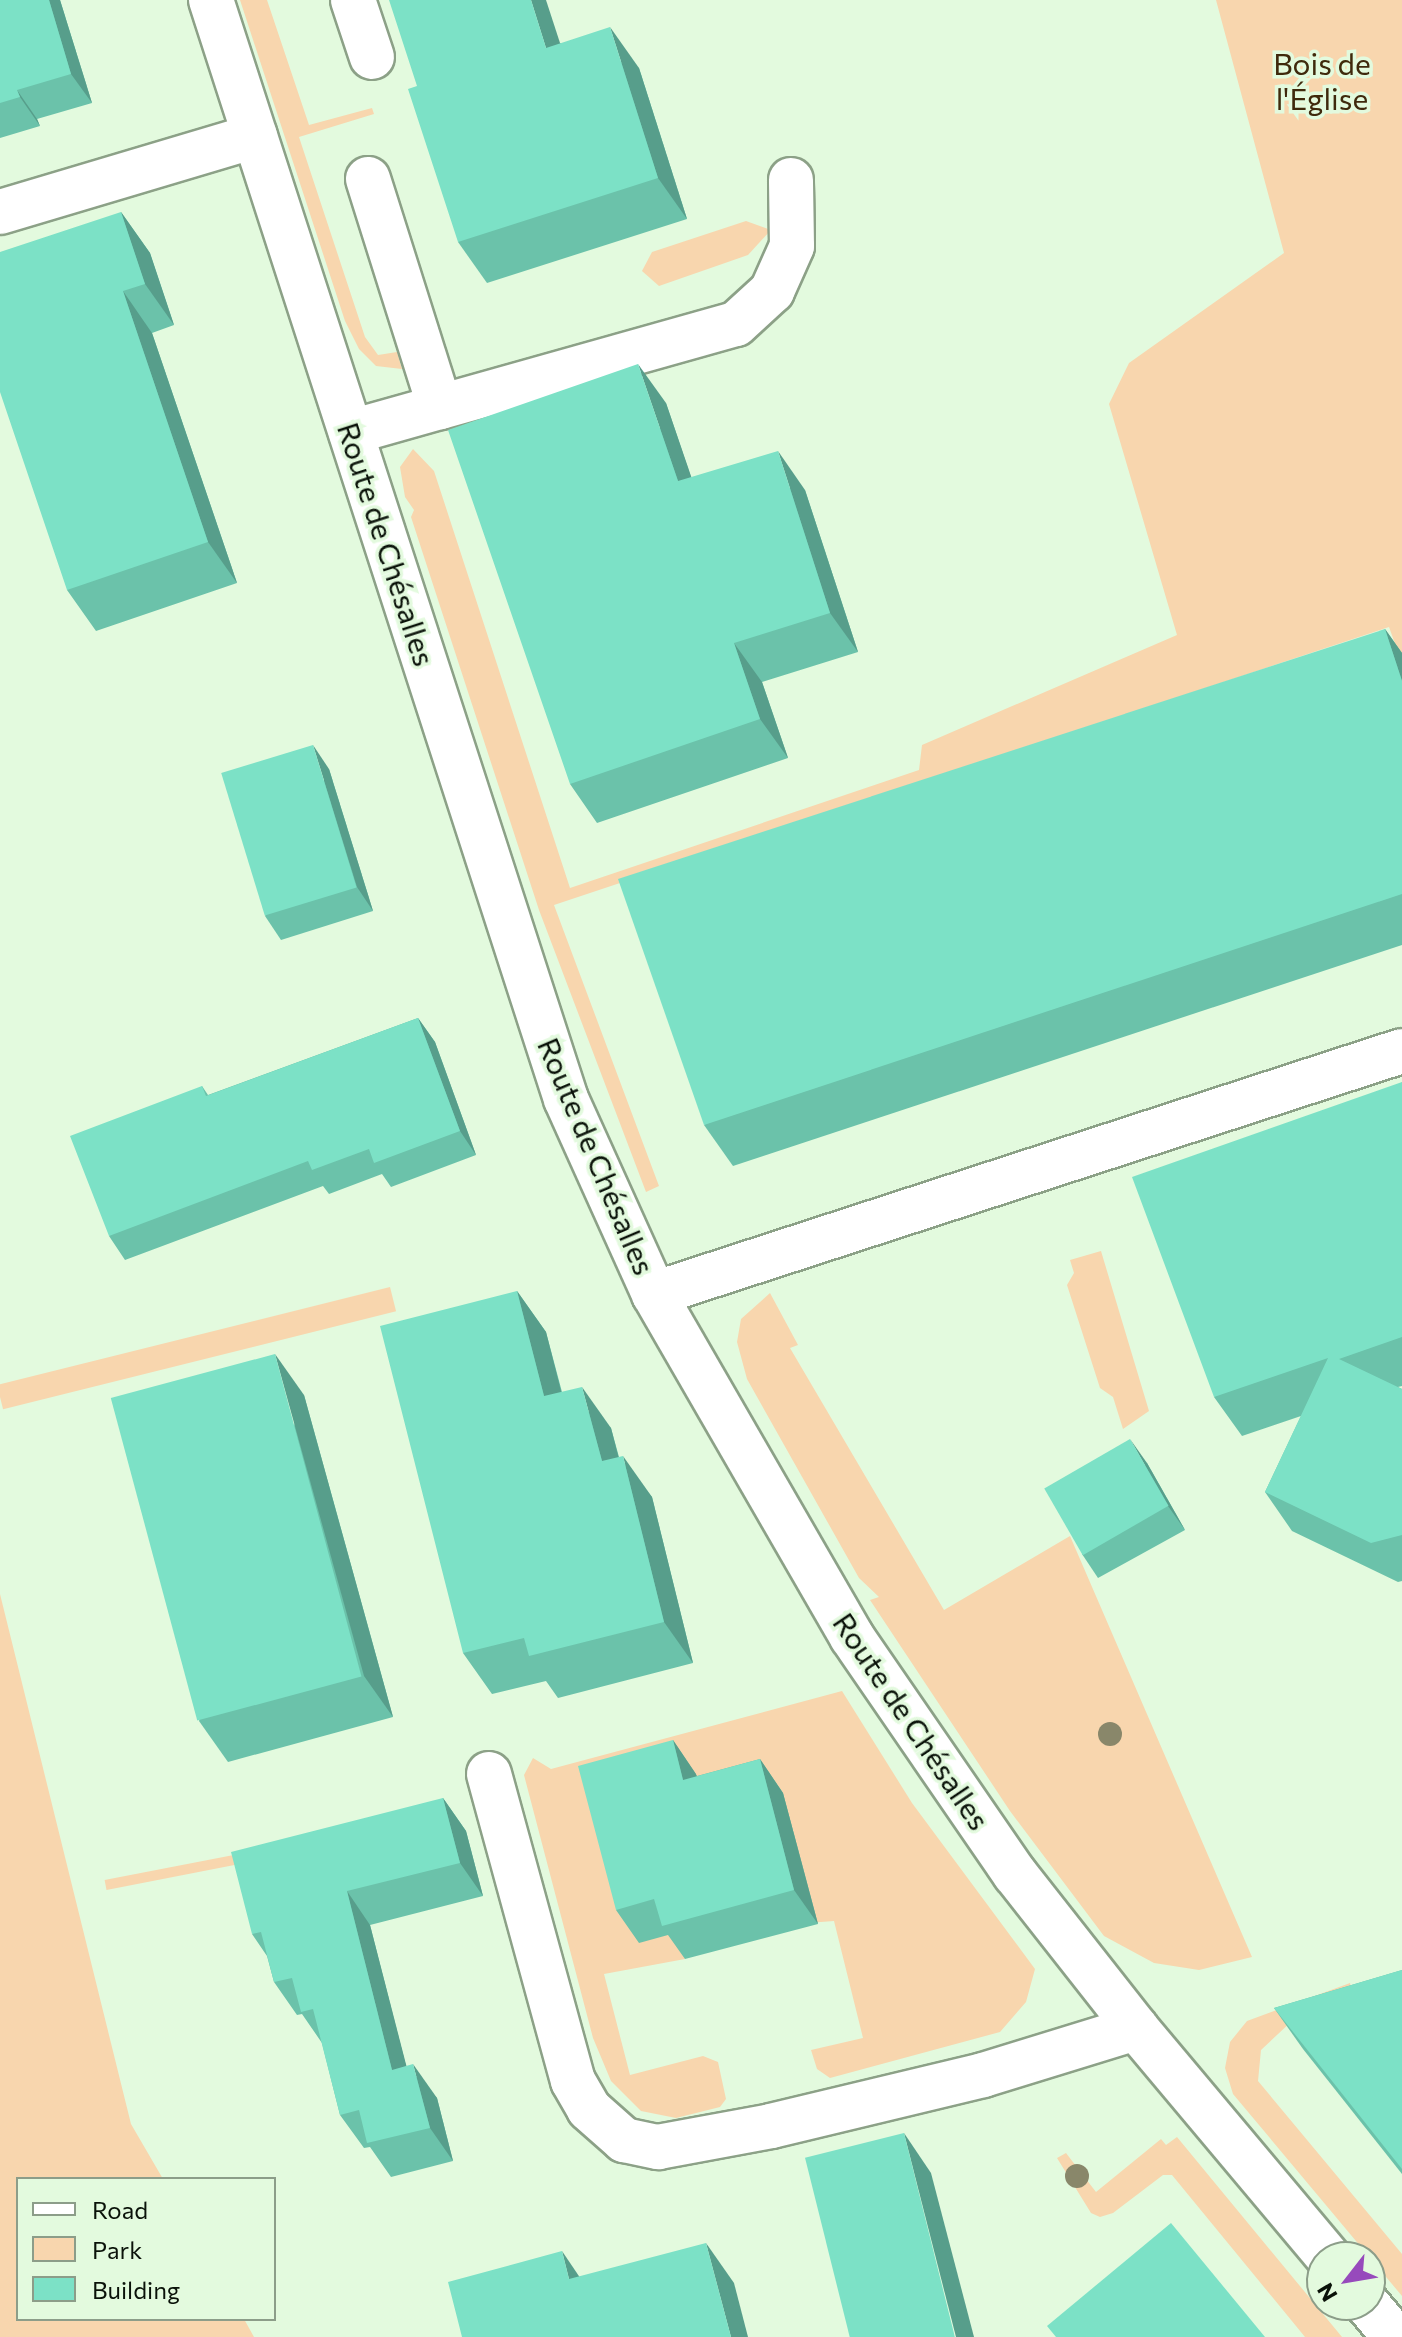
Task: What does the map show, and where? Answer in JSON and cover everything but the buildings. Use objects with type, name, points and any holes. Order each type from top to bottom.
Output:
[{"type":"street","name":"Route de Chésalles","points":[[211,0],[566,1099],[654,1294],[852,1637],[1015,1874],[1136,2028],[1315,2241]]},
{"type":"street","points":[[353,0],[372,57]]},
{"type":"street","points":[[0,212],[255,136]]},
{"type":"street","points":[[368,179],[440,407]]},
{"type":"street","points":[[351,432],[736,324],[772,291],[792,246],[791,180]]},
{"type":"street","points":[[654,1294],[1402,1051]]},
{"type":"street","points":[[489,1774],[573,2081],[589,2109],[624,2140],[658,2147],[771,2126],[983,2075],[1136,2028]]},
{"type":"street","points":[[1382,2321],[1395,2337]]},
{"type":"green space","points":[[240,0],[267,0],[309,125],[372,108],[374,114],[299,137],[365,337],[378,355],[397,352],[402,369],[376,366],[359,349],[345,321]]},
{"type":"green space","name":"Bois de l'Église","points":[[1216,0],[1402,0],[1402,663],[1389,627],[554,905],[659,1186],[646,1192],[539,910],[411,517],[414,510],[405,497],[400,467],[413,449],[434,471],[570,888],[919,770],[922,745],[1177,635],[1109,404],[1129,363],[1284,253]]},
{"type":"green space","points":[[746,221],[771,230],[748,255],[659,286],[642,271],[652,252]]},
{"type":"green space","points":[[1101,1251],[1149,1411],[1123,1429],[1113,1397],[1100,1388],[1067,1285],[1074,1273],[1070,1260]]},
{"type":"green space","points":[[390,1287],[396,1311],[3,1409],[0,1384]]},
{"type":"green space","points":[[770,1293],[798,1345],[790,1348],[944,1610],[1070,1536],[1252,1957],[1199,1970],[1154,1963],[1104,1936],[1010,1811],[870,1600],[879,1597],[859,1578],[747,1379],[737,1342],[741,1319]]},
{"type":"green space","points":[[0,1594],[131,2124],[162,2177],[16,2177],[16,2321],[245,2321],[254,2337],[0,2337]]},
{"type":"green space","points":[[842,1691],[912,1803],[1035,1969],[1026,2002],[1000,2032],[830,2078],[817,2069],[811,2050],[863,2038],[834,1921],[678,1933],[685,1959],[604,1974],[630,2075],[703,2056],[718,2062],[726,2099],[720,2107],[676,2118],[641,2111],[611,2081],[593,2038],[524,1775],[533,1758],[551,1769]]},
{"type":"green space","points":[[244,1853],[246,1863],[107,1890],[105,1880]]},
{"type":"green space","points":[[1350,1983],[1353,1998],[1294,2019],[1261,2050],[1258,2081],[1402,2254],[1402,2296],[1386,2277],[1386,2241],[1356,2241],[1233,2094],[1225,2068],[1230,2042],[1247,2021]]},
{"type":"green space","points":[[1177,2137],[1306,2293],[1306,2321],[1329,2321],[1342,2337],[1305,2337],[1172,2175],[1163,2175],[1113,2213],[1100,2217],[1091,2213],[1057,2158],[1066,2153],[1096,2192],[1161,2139],[1166,2145]]}]
